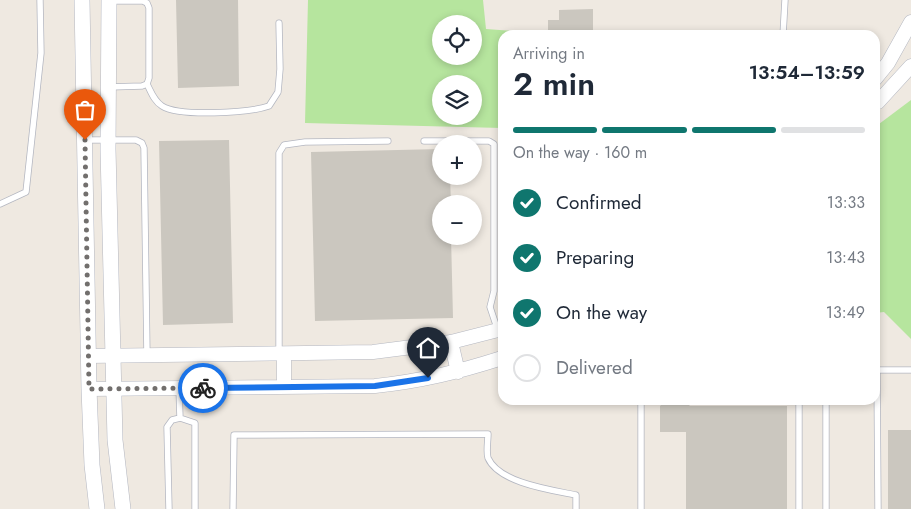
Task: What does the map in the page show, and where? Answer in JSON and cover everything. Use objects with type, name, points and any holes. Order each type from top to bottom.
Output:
[{"type":"main road","points":[[82,0],[88,356],[92,465],[97,509]]},
{"type":"main road","points":[[109,0],[108,140],[115,440],[123,509]]},
{"type":"street","points":[[880,73],[888,63],[911,22]]},
{"type":"street","points":[[880,100],[911,66]]},
{"type":"street","points":[[88,356],[373,352],[451,342],[498,330]]},
{"type":"street","points":[[451,342],[458,372]]},
{"type":"street","points":[[281,354],[284,387]]},
{"type":"street","points":[[89,389],[375,386],[413,382],[458,372],[498,359]]},
{"type":"lane","points":[[0,204],[26,192],[41,53],[40,0]]},
{"type":"lane","points":[[109,0],[142,1],[147,3],[149,8],[149,78],[147,84],[155,99],[162,106],[174,111],[225,112],[262,109],[269,106],[278,92],[280,69],[279,23]]},
{"type":"lane","points":[[784,30],[785,0]]},
{"type":"lane","points":[[109,86],[142,86],[147,84]]},
{"type":"lane","points":[[85,140],[136,140],[142,143],[144,148],[147,354]]},
{"type":"lane","points":[[281,354],[279,153],[284,145],[305,142],[388,141]]},
{"type":"lane","points":[[424,141],[489,141],[494,144],[494,292],[490,307],[498,325]]},
{"type":"lane","points":[[880,370],[911,370]]},
{"type":"lane","points":[[179,388],[180,418]]},
{"type":"lane","points":[[641,405],[642,509]]},
{"type":"lane","points":[[799,405],[800,509]]},
{"type":"lane","points":[[826,405],[826,509]]},
{"type":"lane","points":[[877,405],[878,509]]},
{"type":"lane","points":[[168,509],[167,427],[172,420],[180,418],[195,423],[195,509]]},
{"type":"lane","points":[[233,509],[234,435],[468,434],[488,434],[488,457],[499,472],[547,490],[576,495],[576,509]]},
{"type":"green space","points":[[308,0],[483,0],[486,29],[498,30],[498,128],[305,123]]},
{"type":"green space","points":[[911,100],[911,339],[884,312],[880,312],[880,123]]},
{"type":"building","points":[[176,0],[238,0],[239,86],[178,88]]},
{"type":"building","points":[[593,9],[593,30],[548,30],[548,20],[559,20],[559,10]]},
{"type":"building","points":[[229,140],[233,323],[163,325],[159,141]]},
{"type":"building","points":[[432,149],[432,185],[450,185],[451,195],[432,195],[432,245],[451,245],[453,318],[315,321],[311,152]]},
{"type":"building","points":[[660,406],[787,406],[787,509],[686,509],[686,432],[660,432]]},
{"type":"building","points":[[888,430],[911,430],[911,509],[888,509]]},
{"type":"way so far","points":[[85,140],[89,389],[203,388]]},
{"type":"route","points":[[203,388],[375,386],[413,382],[428,378]]}]
